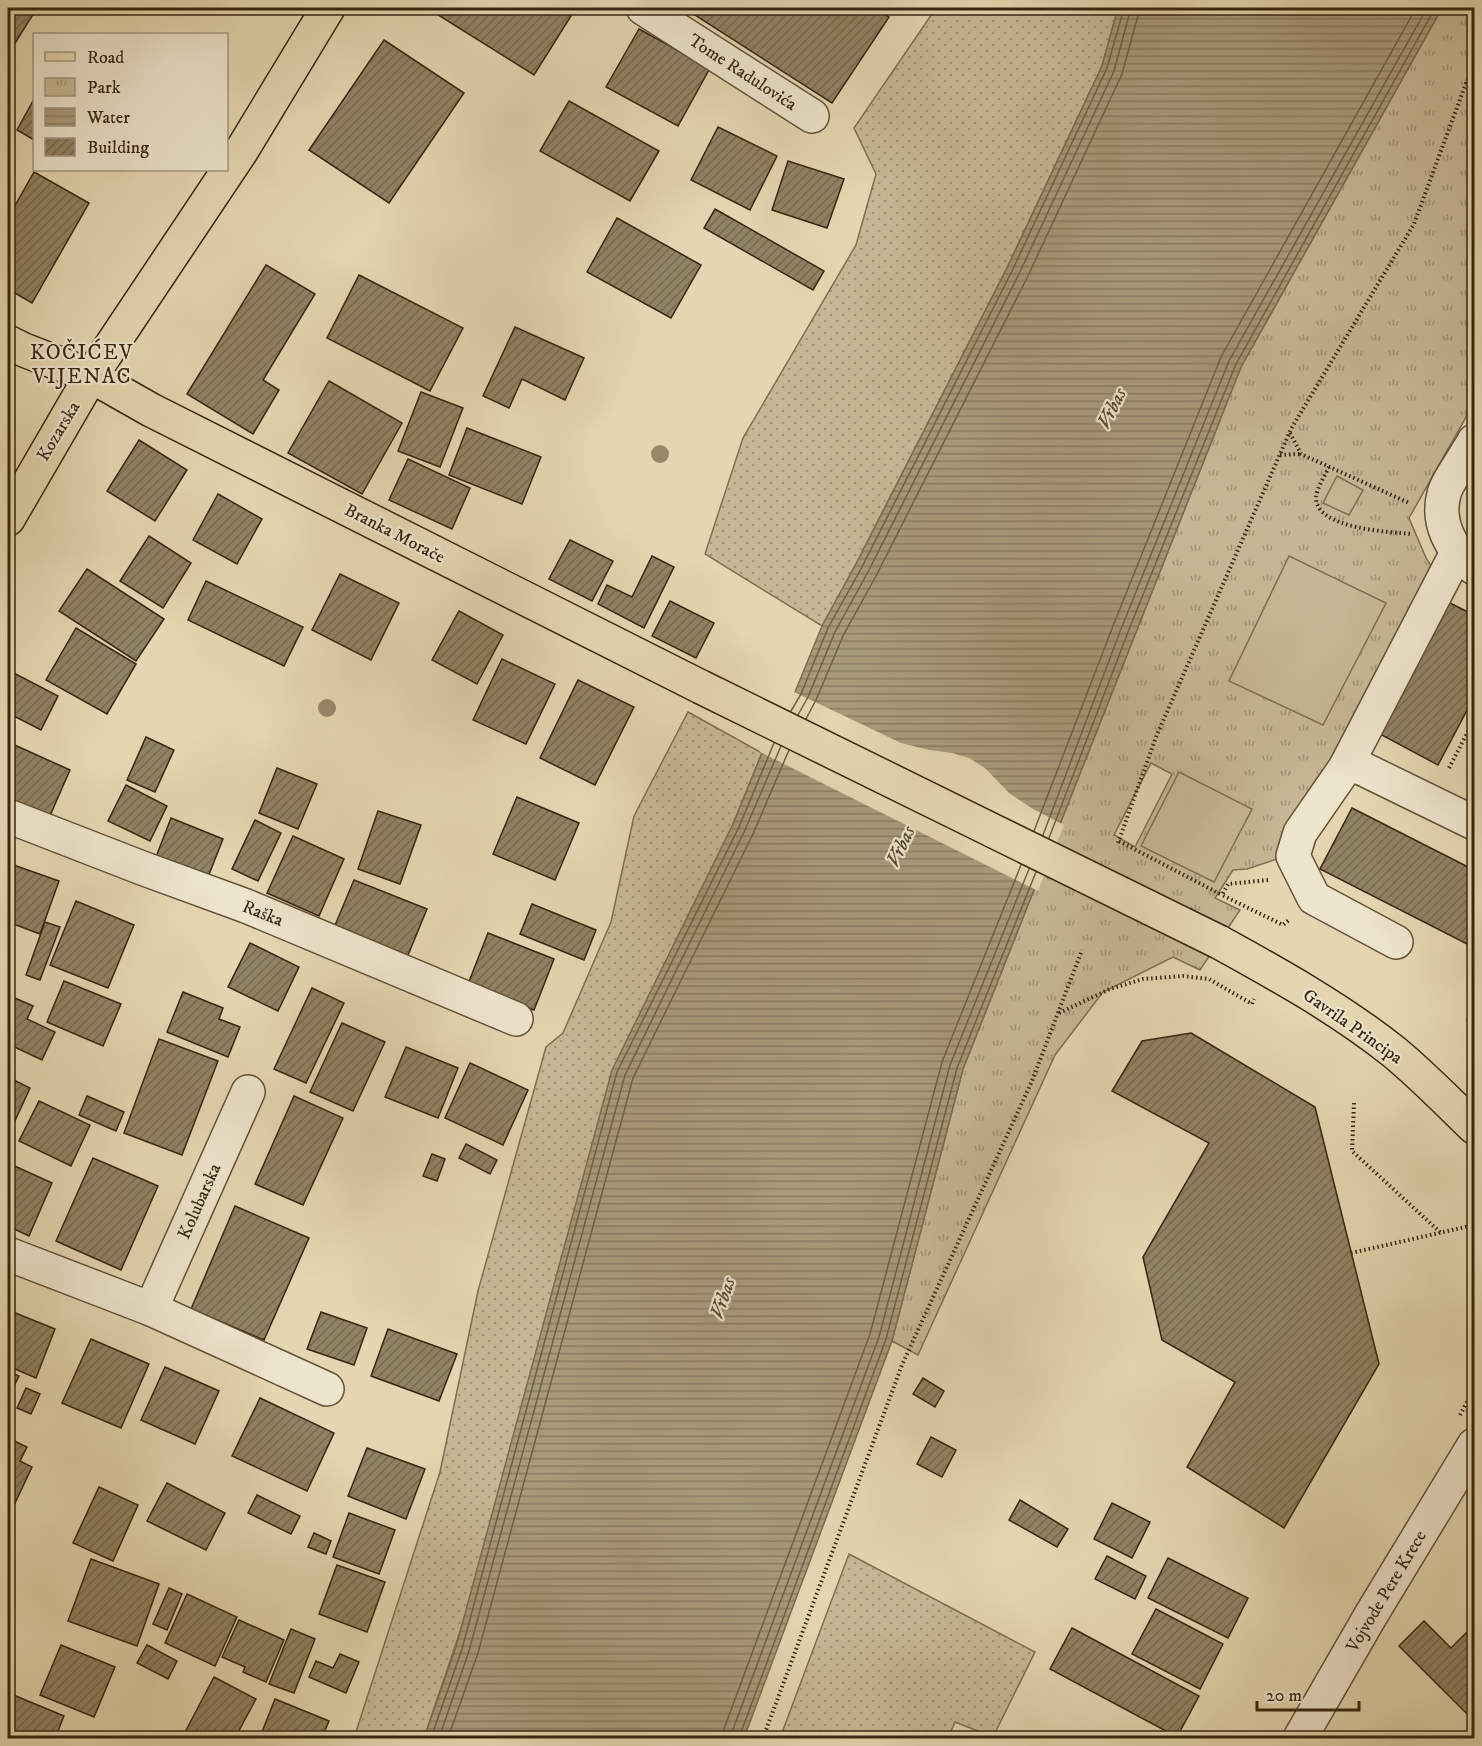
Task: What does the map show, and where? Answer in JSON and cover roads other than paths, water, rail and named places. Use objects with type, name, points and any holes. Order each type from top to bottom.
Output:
[{"type":"main road","name":"Kozarska","points":[[8,519],[92,376],[243,150],[328,8]]},
{"type":"main road","name":"Branka Morače","points":[[8,342],[92,376],[152,410],[701,687],[1219,942]]},
{"type":"main road","name":"Gavrila Principa","points":[[1219,942],[1274,972],[1349,1018],[1414,1070],[1474,1127]]},
{"type":"street","name":"Tome Radulovića","points":[[643,8],[812,116]]},
{"type":"street","points":[[1396,942],[1314,898],[1293,856],[1300,833],[1345,768],[1452,562],[1457,546],[1444,493],[1474,441]]},
{"type":"street","points":[[1345,768],[1357,766],[1474,823]]},
{"type":"street","name":"Raška","points":[[8,816],[246,906],[516,1019]]},
{"type":"street","name":"Kolubarska","points":[[151,1309],[248,1092]]},
{"type":"street","points":[[8,1254],[151,1309],[327,1389]]},
{"type":"street","name":"Vojvode Pere Krece","points":[[1300,1738],[1474,1445]]},
{"type":"water","name":"Vrbas","points":[[1118,8],[1442,8],[1241,367],[963,1069],[892,1341],[744,1738],[424,1738],[456,1647],[612,1070],[733,824],[762,753],[795,692],[822,626],[1007,268],[1102,66]]},
{"type":"district","name":"KOČIĆEV VIJENAC","points":[[82,364]]}]
